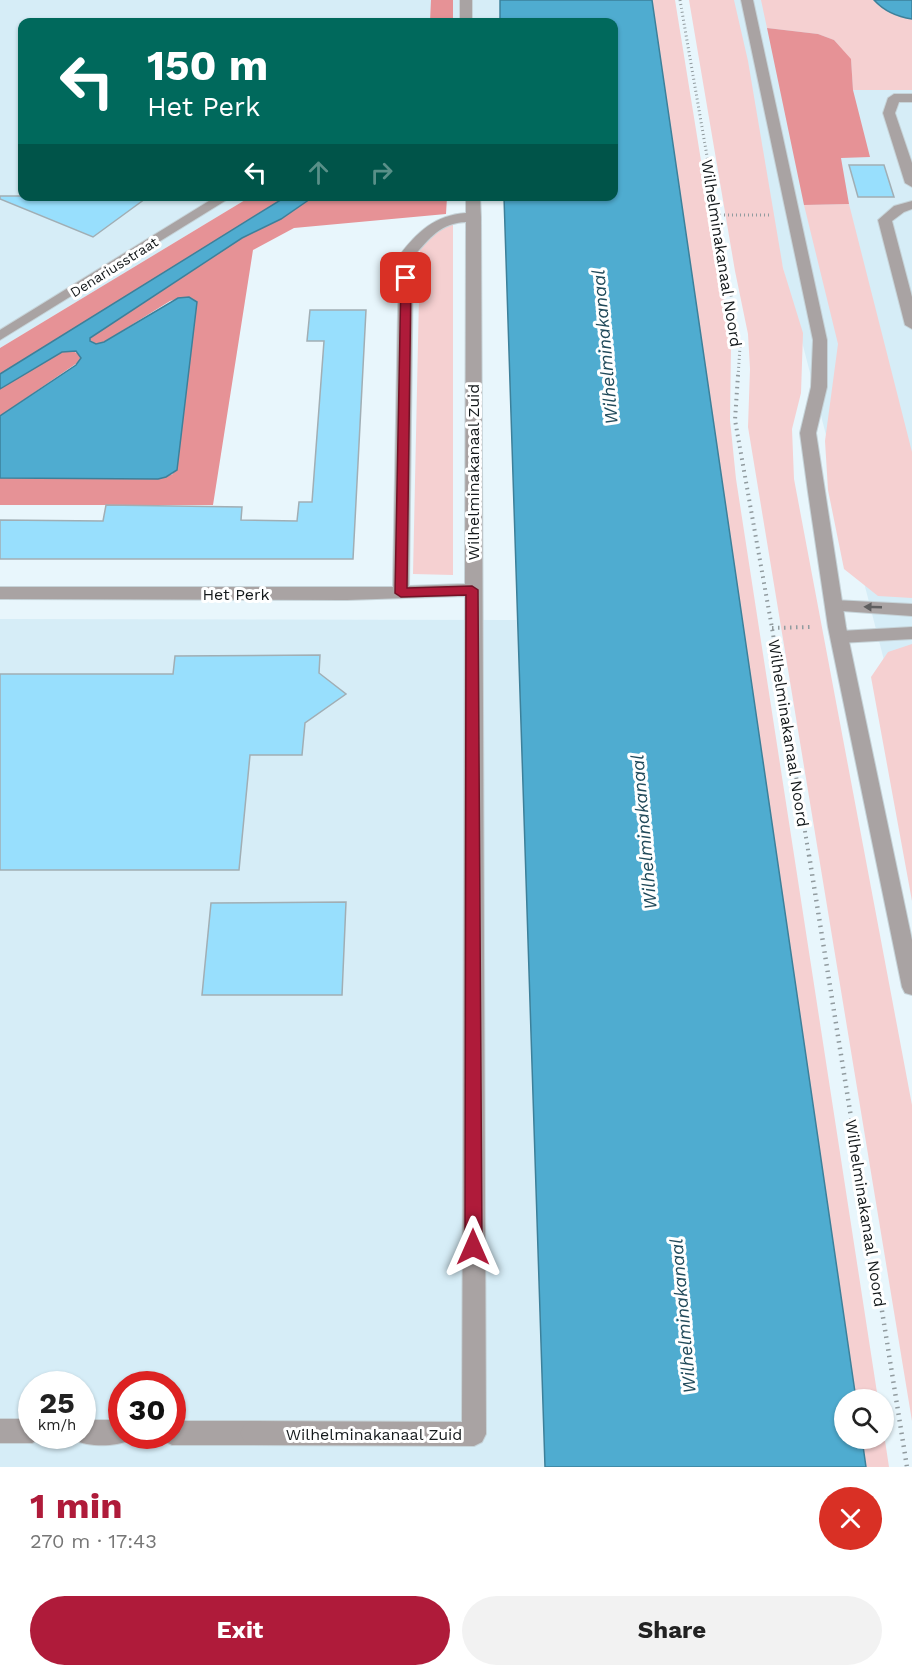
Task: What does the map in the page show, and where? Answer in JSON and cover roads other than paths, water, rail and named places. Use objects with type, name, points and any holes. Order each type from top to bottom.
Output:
[{"type":"street","points":[[466,0],[466,18]]},
{"type":"street","points":[[747,0],[820,340],[819,387],[808,433],[834,606],[912,987]]},
{"type":"street","points":[[912,98],[894,98],[889,113],[912,183]]},
{"type":"street","name":"Denariusstraat","points":[[0,336],[219,201]]},
{"type":"street","name":"Wilhelminakanaal Zuid","points":[[186,1433],[474,1434],[473,201]]},
{"type":"street","points":[[912,205],[899,209],[885,220],[908,298],[912,325]]},
{"type":"street","points":[[401,593],[406,256],[438,222],[451,218],[474,217]]},
{"type":"street","name":"Het Perk","points":[[0,593],[401,593],[472,590]]},
{"type":"street","points":[[834,606],[912,610]]},
{"type":"street","points":[[839,632],[887,636],[912,633]]},
{"type":"street","points":[[0,1431],[18,1431]]},
{"type":"water","name":"Wilhelminakanaal","points":[[500,0],[652,0],[855,1389],[834,1389],[834,1449],[863,1449],[866,1467],[545,1467],[504,201],[618,201],[618,18],[500,18]]},
{"type":"water","points":[[874,0],[912,0],[912,19],[892,13]]},
{"type":"water","points":[[279,201],[307,201],[281,219],[242,238],[90,338],[90,341],[96,344],[104,342],[178,298],[189,297],[197,302],[177,470],[166,477],[158,479],[0,478],[0,416],[76,365],[81,358],[76,351],[62,352],[0,389],[0,374]]}]
